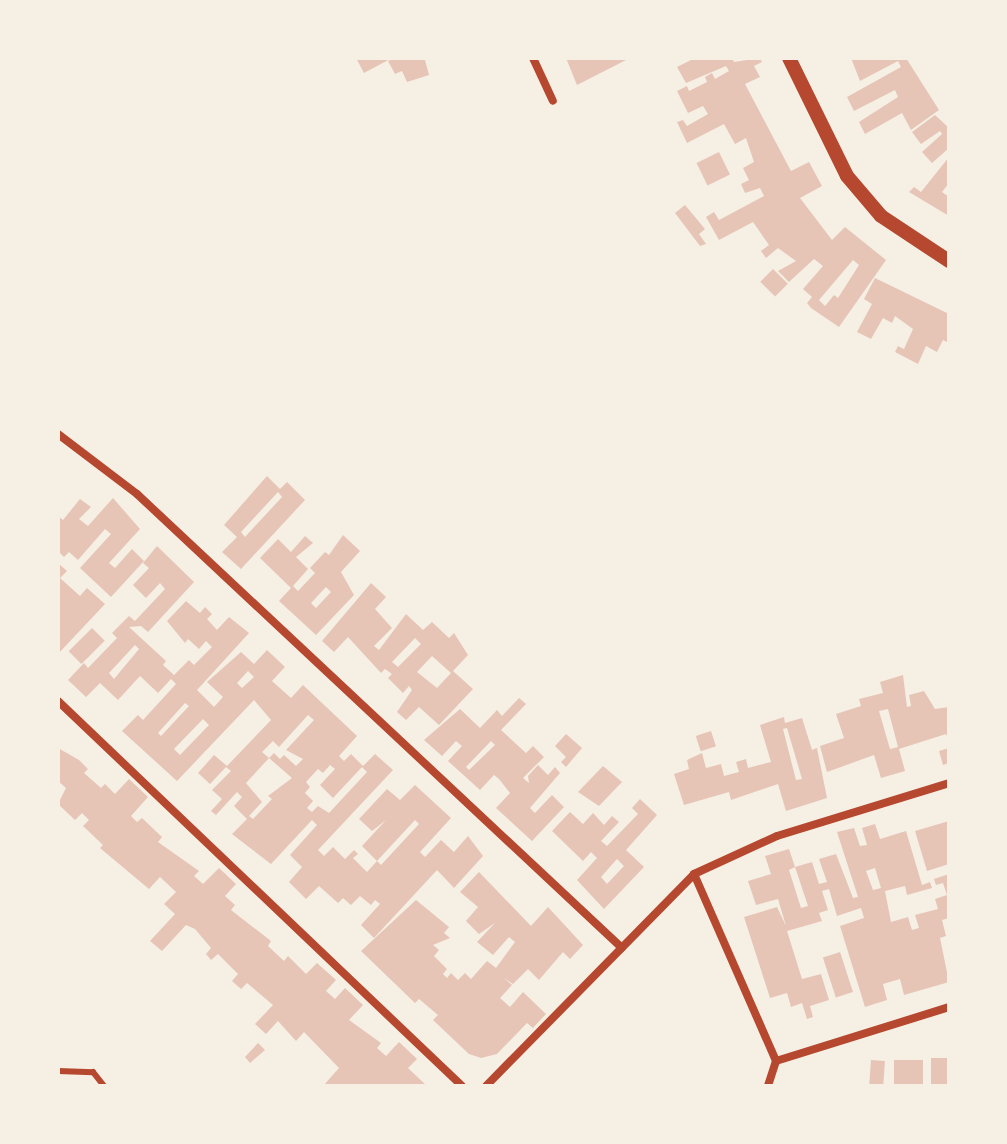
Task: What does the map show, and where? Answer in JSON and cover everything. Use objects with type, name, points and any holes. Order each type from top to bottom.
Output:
[{"type":"street","points":[[533,58],[553,101]]},
{"type":"street","points":[[789,58],[847,176],[881,216],[949,261]]},
{"type":"street","points":[[58,434],[137,494],[622,948]]},
{"type":"street","points":[[58,701],[462,1086]]},
{"type":"street","points":[[486,1086],[694,874],[777,836],[949,783]]},
{"type":"street","points":[[694,874],[776,1061],[768,1086]]},
{"type":"street","points":[[776,1061],[949,1007]]},
{"type":"lane","points":[[58,1071],[93,1072],[104,1086]]},
{"type":"building","points":[[356,58],[392,58],[364,73]]},
{"type":"building","points":[[395,58],[425,60],[429,75],[407,82],[402,71],[395,74],[388,61]]},
{"type":"building","points":[[566,58],[630,58],[577,85]]},
{"type":"building","points":[[695,58],[732,58],[734,62],[760,58],[762,62],[754,66],[760,77],[745,84],[791,171],[809,162],[822,186],[800,198],[832,240],[845,227],[886,260],[839,327],[807,303],[812,297],[803,289],[823,266],[814,259],[789,282],[778,271],[796,261],[778,248],[766,258],[761,251],[769,245],[753,222],[719,240],[706,217],[714,212],[719,220],[764,196],[760,188],[745,193],[741,184],[749,180],[743,168],[754,162],[746,138],[735,144],[724,124],[687,143],[677,122],[683,120],[687,126],[708,114],[703,106],[688,113],[677,91],[687,86],[689,91],[707,82],[705,77],[712,73],[715,79],[729,71],[726,66],[686,83],[677,67]],"holes":[[[853,260],[859,265],[838,298],[834,295],[825,306],[819,300]]]},
{"type":"building","points":[[851,58],[906,58],[939,110],[911,130],[902,113],[865,134],[859,122],[898,97],[895,90],[854,111],[847,97],[901,67],[898,61],[860,81]]},
{"type":"building","points":[[935,115],[949,128],[949,148],[932,163],[922,152],[942,134],[940,131],[921,144],[912,132]]},
{"type":"building","points":[[719,152],[730,174],[707,185],[697,163]]},
{"type":"building","points":[[949,157],[949,183],[942,192],[949,197],[949,216],[909,192],[914,187],[921,192]]},
{"type":"building","points":[[685,205],[705,229],[699,234],[706,244],[700,246],[675,213]]},
{"type":"building","points":[[773,269],[788,284],[775,297],[760,282]]},
{"type":"building","points":[[875,278],[949,314],[949,343],[943,340],[937,352],[926,346],[918,364],[895,352],[898,346],[904,349],[913,329],[895,316],[892,323],[883,318],[871,339],[857,332],[872,304],[864,299]]},
{"type":"building","points":[[267,476],[280,489],[287,482],[305,500],[241,569],[222,552],[237,537],[224,525]],"holes":[[[278,492],[282,497],[245,537],[241,532]]]},
{"type":"building","points":[[113,498],[140,529],[109,563],[115,568],[132,549],[144,561],[111,597],[80,568],[111,534],[105,529],[78,560],[69,552],[64,557],[58,551],[58,516],[63,520],[80,499],[91,507],[79,519],[88,526]]},
{"type":"building","points":[[343,535],[360,551],[341,572],[354,595],[316,635],[279,601],[291,588],[260,558],[278,539],[291,552],[305,536],[313,543],[296,557],[308,569],[293,586],[298,591],[315,573],[310,568],[325,552],[329,555]],"holes":[[[326,587],[331,592],[316,608],[311,603]]]},
{"type":"building","points":[[157,546],[194,582],[148,632],[141,626],[129,627],[166,661],[163,665],[174,675],[189,660],[194,665],[212,647],[206,641],[199,649],[188,639],[185,643],[167,621],[186,601],[200,613],[205,607],[212,614],[207,619],[217,630],[229,617],[249,633],[197,690],[214,707],[223,697],[207,682],[241,652],[254,664],[267,650],[285,667],[272,681],[291,698],[303,685],[357,736],[339,756],[344,761],[351,754],[363,766],[375,754],[393,770],[318,850],[324,856],[333,847],[345,859],[354,850],[358,854],[353,858],[367,872],[377,861],[362,846],[386,820],[372,831],[359,819],[387,789],[400,800],[415,785],[451,818],[420,852],[425,857],[441,840],[454,852],[468,836],[483,856],[454,888],[437,870],[374,938],[361,925],[380,904],[375,900],[371,905],[360,896],[351,905],[343,898],[338,903],[319,886],[306,899],[289,882],[302,867],[290,855],[317,825],[312,820],[271,864],[232,834],[247,819],[234,806],[242,797],[237,792],[216,815],[211,811],[222,799],[212,790],[231,771],[226,767],[210,784],[198,773],[214,755],[227,766],[271,720],[254,700],[177,781],[122,731],[138,715],[143,720],[176,684],[171,679],[158,693],[140,676],[118,700],[100,683],[86,697],[68,680],[84,663],[88,668],[117,638],[112,633],[129,616],[135,621],[165,589],[160,583],[146,598],[133,585],[149,568],[143,563]],"holes":[[[135,645],[139,649],[114,679],[109,673]],[[248,671],[254,677],[242,688],[237,683]],[[185,703],[189,706],[161,736],[158,733]],[[308,715],[314,720],[286,750],[303,759],[296,766],[284,755],[280,759],[274,753],[269,758],[262,752],[273,741],[279,747]],[[203,719],[209,725],[180,755],[174,749]],[[269,758],[292,778],[268,796],[272,799],[253,819],[249,816],[262,802],[246,783]],[[330,765],[335,769],[320,785],[333,798],[362,767],[367,772],[329,813],[318,806],[312,812],[307,808],[313,801],[305,793],[310,787],[306,782],[318,769],[323,773]],[[415,820],[419,824],[381,865],[377,861]]]},
{"type":"building","points":[[58,563],[67,571],[60,578],[80,596],[87,588],[105,604],[58,654]]},
{"type":"building","points":[[371,583],[386,597],[375,609],[392,628],[374,646],[379,650],[406,614],[423,630],[432,622],[449,638],[454,633],[468,655],[453,671],[473,689],[439,725],[419,707],[406,720],[397,712],[412,690],[409,686],[403,693],[388,678],[392,674],[385,669],[381,673],[348,637],[334,652],[322,641]],"holes":[[[415,638],[421,644],[398,667],[392,662]],[[432,656],[451,673],[437,688],[417,672]]]},
{"type":"building","points":[[92,628],[105,641],[81,664],[69,651]]},
{"type":"building","points":[[903,675],[907,707],[911,706],[909,695],[924,691],[935,709],[949,707],[949,741],[946,734],[899,749],[905,771],[881,778],[874,755],[827,772],[820,746],[844,738],[836,714],[861,706],[859,699],[883,693],[880,682]],"holes":[[[888,709],[898,747],[890,749],[879,711]]]},
{"type":"building","points":[[519,698],[526,704],[501,730],[526,753],[533,746],[544,757],[523,778],[529,783],[528,776],[538,765],[548,775],[555,767],[560,773],[530,808],[535,813],[552,795],[564,807],[532,841],[496,808],[510,793],[499,779],[494,775],[480,790],[448,761],[462,746],[456,741],[442,756],[424,740],[460,709],[480,728],[497,710],[502,716]],"holes":[[[491,741],[495,745],[469,770],[466,767]]]},
{"type":"building","points":[[784,717],[785,723],[802,718],[812,750],[817,748],[827,798],[786,811],[778,784],[731,800],[729,792],[684,805],[674,774],[689,769],[687,760],[702,753],[706,768],[721,764],[724,776],[739,772],[736,762],[746,759],[748,768],[771,762],[760,725]],"holes":[[[787,728],[802,779],[796,780],[783,729]]]},
{"type":"building","points":[[711,731],[716,746],[701,751],[696,736]]},
{"type":"building","points":[[566,734],[582,748],[566,767],[561,762],[566,757],[555,746]]},
{"type":"building","points":[[58,748],[79,760],[88,769],[84,773],[101,788],[105,784],[115,794],[129,779],[148,797],[131,816],[137,822],[142,818],[162,837],[158,842],[199,871],[194,876],[203,884],[219,868],[236,884],[225,896],[235,905],[231,910],[271,941],[268,946],[284,961],[288,956],[306,974],[317,963],[336,980],[326,991],[335,999],[345,988],[363,1005],[349,1020],[381,1043],[377,1048],[386,1056],[399,1042],[417,1059],[408,1068],[427,1086],[323,1086],[339,1068],[304,1032],[296,1041],[278,1021],[266,1034],[255,1024],[273,1005],[247,983],[241,989],[232,981],[238,974],[218,954],[211,960],[206,954],[211,948],[195,929],[186,925],[162,951],[150,941],[175,914],[164,904],[176,892],[160,877],[149,889],[100,848],[103,845],[83,826],[89,820],[82,813],[75,820],[58,804],[66,788],[58,781]]},
{"type":"building","points":[[949,748],[949,763],[943,765],[939,751]]},
{"type":"building","points":[[603,766],[622,782],[599,806],[578,792]]},
{"type":"building","points":[[640,799],[657,815],[626,850],[644,867],[604,909],[577,880],[597,858],[591,852],[583,861],[552,831],[570,812],[583,824],[593,813],[604,825],[612,816],[619,822],[601,841],[607,846],[638,814],[632,808]],"holes":[[[617,859],[624,866],[607,884],[601,877]]]},
{"type":"building","points":[[949,821],[949,864],[927,871],[915,831]]},
{"type":"building","points":[[875,824],[880,839],[906,831],[922,885],[930,882],[932,888],[907,895],[905,886],[885,891],[891,922],[908,917],[912,930],[919,928],[915,915],[938,909],[935,899],[947,895],[943,883],[936,885],[934,879],[949,874],[949,918],[942,920],[946,936],[940,938],[949,982],[904,995],[900,979],[883,984],[887,1000],[865,1007],[840,926],[864,918],[861,908],[837,916],[829,889],[822,891],[828,910],[819,913],[822,921],[787,931],[802,979],[821,974],[829,1000],[810,1006],[813,1017],[807,1019],[802,1003],[791,1007],[787,993],[770,998],[744,917],[777,907],[786,926],[778,899],[756,905],[748,881],[771,874],[765,856],[789,849],[795,867],[812,862],[819,884],[827,882],[819,859],[836,854],[853,898],[858,897],[837,832],[854,828],[860,846],[867,845],[862,828]],"holes":[[[795,867],[808,906],[801,908],[789,870]],[[875,868],[881,888],[873,890],[866,871]]]},
{"type":"building","points":[[479,872],[531,926],[548,907],[583,945],[570,959],[563,952],[539,980],[528,969],[513,984],[504,978],[512,985],[500,998],[510,1007],[523,992],[546,1014],[533,1028],[527,1023],[497,1054],[481,1058],[469,1054],[433,1020],[438,1015],[419,999],[415,1003],[361,951],[416,900],[449,927],[444,933],[450,938],[433,945],[439,950],[434,956],[447,969],[443,974],[447,978],[451,973],[458,980],[465,973],[471,979],[487,961],[496,968],[515,942],[509,937],[493,955],[477,942],[495,923],[479,934],[466,921],[478,907],[460,892]]},
{"type":"building","points":[[840,952],[853,992],[836,998],[823,958]]},
{"type":"building","points":[[258,1043],[265,1050],[250,1063],[245,1057]]},
{"type":"building","points":[[931,1058],[949,1058],[949,1086],[931,1086]]},
{"type":"building","points":[[871,1060],[885,1061],[883,1086],[869,1086]]},
{"type":"building","points":[[894,1060],[923,1060],[923,1086],[894,1086]]}]
